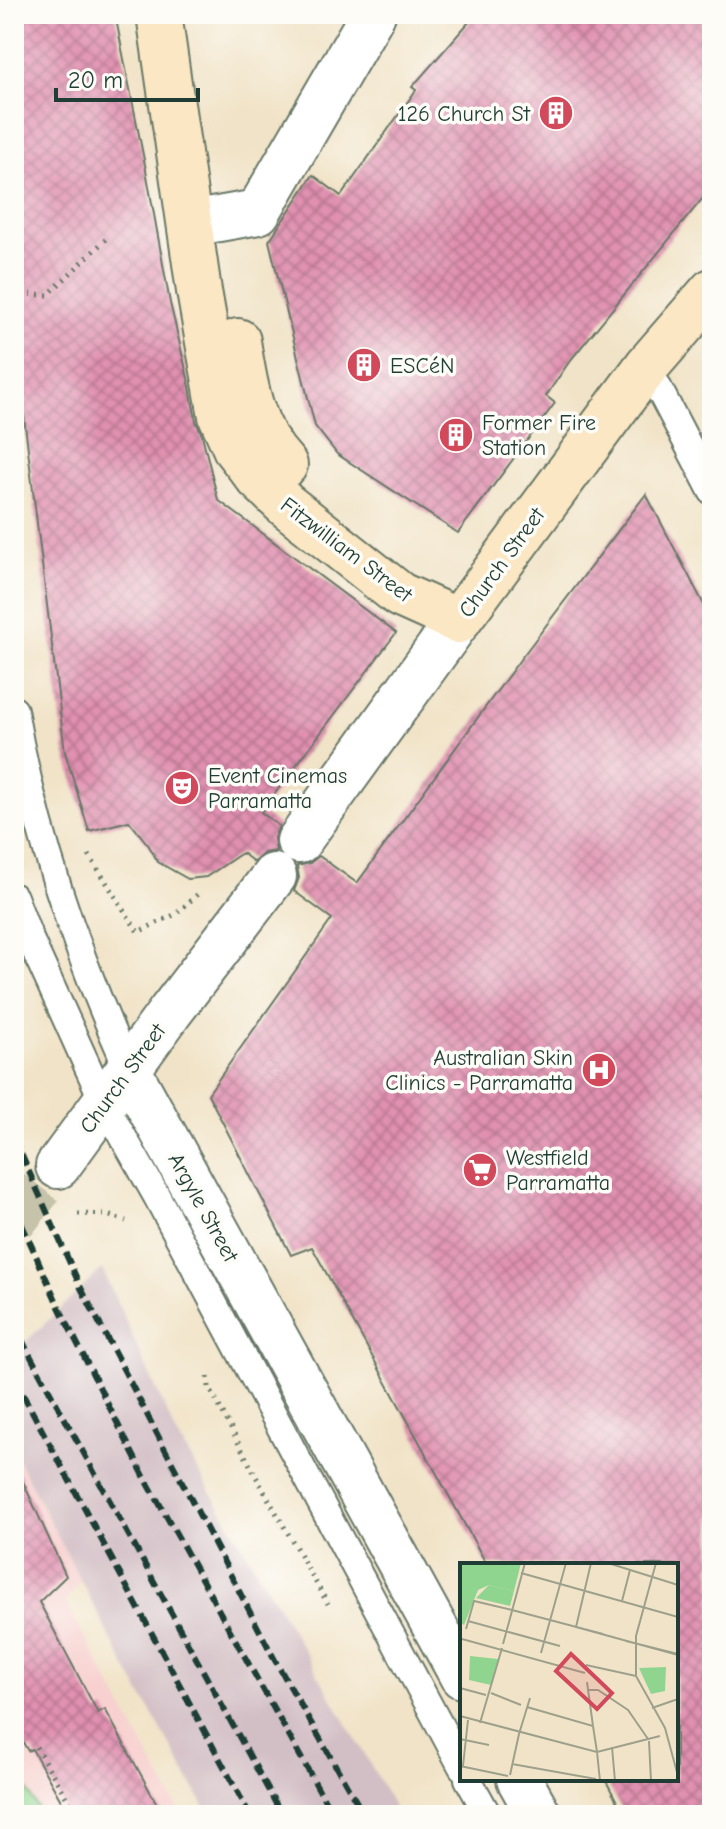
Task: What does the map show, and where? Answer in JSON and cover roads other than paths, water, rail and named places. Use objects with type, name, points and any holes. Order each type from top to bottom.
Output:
[{"type":"street","name":"Fitzwilliam Street","points":[[159,14],[178,149],[204,222],[245,389],[257,424],[275,455],[302,484],[419,572],[458,621]]},
{"type":"street","name":"Fitzwilliam Street","points":[[184,14],[207,159],[204,222]]},
{"type":"street","points":[[204,222],[258,212],[373,14]]},
{"type":"street","name":"Church Street","points":[[299,841],[647,366],[712,291]]},
{"type":"street","name":"Church Street","points":[[58,1166],[274,876]]},
{"type":"street","name":"Argyle Street","points":[[116,1086],[460,1673]]},
{"type":"street","points":[[520,1781],[539,1815]]},
{"type":"lane","points":[[647,366],[712,491]]},
{"type":"lane","name":"Argyle Street","points":[[14,710],[34,806],[53,876],[94,993],[116,1086],[156,1195],[460,1763]]},
{"type":"lane","name":"Argyle Street","points":[[14,897],[30,939],[116,1086]]},
{"type":"lane","points":[[469,1781],[488,1815]]},
{"type":"tunnel","points":[[14,1222],[58,1166]]},
{"type":"railway","points":[[14,1138],[81,1288],[276,1662],[364,1815]]},
{"type":"railway","points":[[14,1207],[60,1309],[144,1476],[333,1815]]},
{"type":"railway","points":[[14,1322],[282,1815]]},
{"type":"railway","points":[[14,1378],[250,1815]]},
{"type":"place","name":"126 Church St","points":[[556,113]]},
{"type":"place","name":"ESCéN","points":[[364,365]]},
{"type":"place","name":"Former Fire Station","points":[[456,435]]},
{"type":"place","name":"Event Cinemas Parramatta","points":[[182,788]]},
{"type":"place","name":"Australian Skin Clinics - Parramatta","points":[[599,1070]]},
{"type":"place","name":"Westfield Parramatta","points":[[480,1170]]}]
